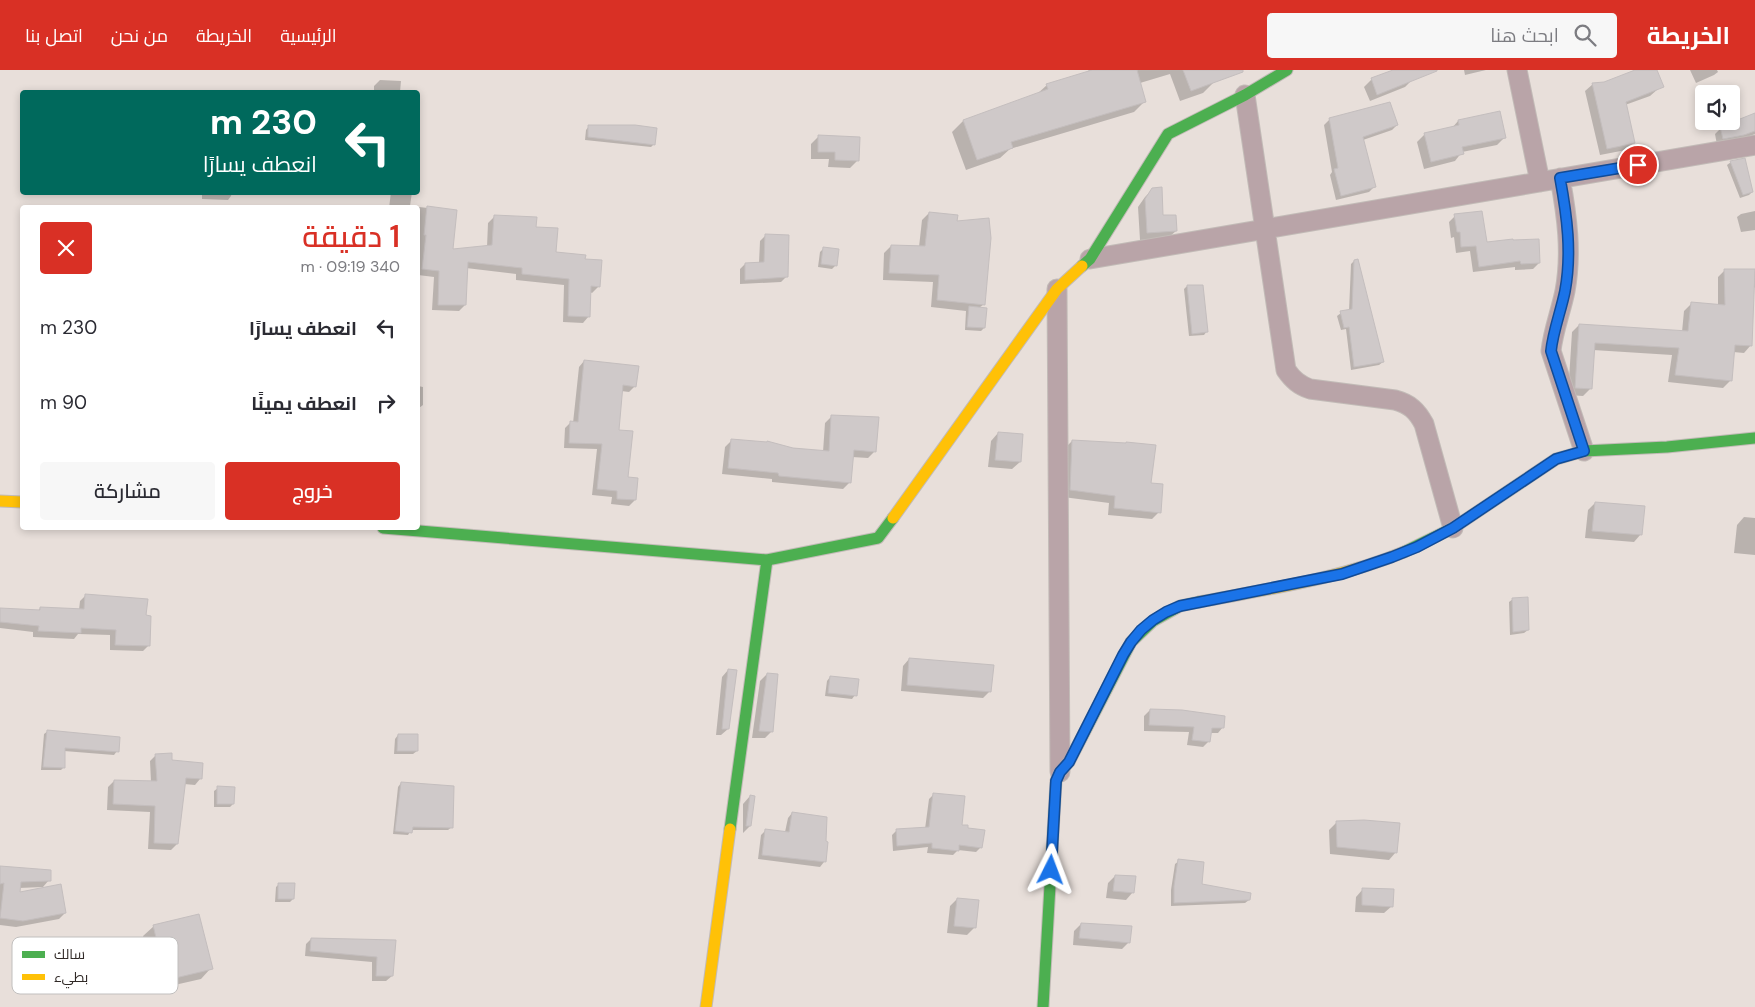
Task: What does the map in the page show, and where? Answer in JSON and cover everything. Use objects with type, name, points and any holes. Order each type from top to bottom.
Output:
[{"type":"street","points":[[407,530],[767,560],[878,538],[1058,289],[1090,259],[1168,134],[1245,95],[1287,70]]},
{"type":"street","points":[[1517,70],[1540,182]]},
{"type":"street","points":[[1245,95],[1286,370],[1300,386],[1310,389],[1395,400],[1404,402],[1413,408],[1424,424],[1453,528]]},
{"type":"street","points":[[1090,259],[1755,145]]},
{"type":"street","points":[[1560,178],[1568,234],[1568,262],[1565,288],[1552,338],[1551,351],[1584,451]]},
{"type":"street","points":[[1058,289],[1060,772]]},
{"type":"street","points":[[1043,1007],[1056,781],[1060,772],[1069,762],[1123,655],[1131,642],[1153,620],[1180,606],[1342,574],[1380,562],[1417,547],[1453,528],[1556,459],[1584,451],[1667,447],[1755,438]]},
{"type":"street","points":[[0,501],[20,502]]},
{"type":"street","points":[[706,1007],[767,560]]},
{"type":"building","points":[[1092,70],[1137,70],[1146,102],[1011,142],[1013,148],[977,160],[963,120],[1048,89],[1046,84]]},
{"type":"building","points":[[1183,70],[1243,70],[1243,72],[1191,91]]},
{"type":"building","points":[[1393,70],[1437,71],[1377,95],[1371,78]]},
{"type":"building","points":[[1635,70],[1657,70],[1664,87],[1626,102],[1635,143],[1607,149],[1592,83],[1604,82]]},
{"type":"building","points":[[1390,102],[1398,125],[1363,137],[1376,187],[1341,196],[1334,169],[1338,168],[1329,118]]},
{"type":"building","points":[[1500,111],[1506,138],[1462,147],[1464,154],[1431,162],[1424,133],[1459,125],[1458,120]]},
{"type":"building","points":[[1755,113],[1755,131],[1723,139],[1721,130],[1740,130],[1740,119]]},
{"type":"building","points":[[588,125],[635,125],[657,128],[655,145],[588,137]]},
{"type":"building","points":[[818,135],[860,137],[859,161],[835,160],[835,152],[818,152]]},
{"type":"building","points":[[1745,158],[1753,192],[1743,195],[1730,161]]},
{"type":"building","points":[[1162,187],[1163,215],[1176,215],[1177,231],[1147,233],[1145,199],[1152,188]]},
{"type":"building","points":[[427,206],[457,210],[453,249],[492,245],[494,215],[537,217],[536,227],[558,228],[556,252],[586,255],[585,259],[602,260],[600,287],[591,286],[590,317],[568,316],[569,279],[522,274],[522,268],[468,262],[466,305],[438,305],[439,271],[422,269]]},
{"type":"building","points":[[1482,211],[1487,242],[1539,239],[1540,263],[1521,264],[1520,261],[1479,267],[1476,246],[1461,247],[1460,232],[1457,232],[1454,214]]},
{"type":"building","points":[[929,212],[958,215],[957,221],[989,218],[991,238],[985,305],[937,300],[939,275],[889,273],[891,245],[925,246]]},
{"type":"building","points":[[765,234],[789,235],[788,277],[745,280],[745,263],[764,262]]},
{"type":"building","points":[[823,247],[839,249],[837,266],[821,264]]},
{"type":"building","points":[[1358,259],[1384,362],[1354,367],[1349,327],[1344,328],[1340,311],[1352,309],[1354,260]]},
{"type":"building","points":[[1724,269],[1755,269],[1752,346],[1735,345],[1732,381],[1675,375],[1679,348],[1595,343],[1592,389],[1575,388],[1579,324],[1688,331],[1691,302],[1725,305]]},
{"type":"building","points":[[1187,285],[1203,285],[1208,332],[1192,334]]},
{"type":"building","points":[[969,306],[987,308],[985,328],[967,327]]},
{"type":"building","points":[[584,360],[639,366],[636,387],[623,385],[619,430],[633,431],[628,477],[638,478],[636,500],[617,499],[617,491],[597,489],[602,444],[569,443],[570,421],[578,422]]},
{"type":"building","points":[[831,415],[879,417],[876,452],[854,450],[851,483],[779,476],[778,473],[728,468],[731,439],[767,441],[793,448],[829,451]]},
{"type":"building","points":[[998,432],[1023,434],[1021,462],[995,460]]},
{"type":"building","points":[[1072,440],[1156,445],[1151,483],[1163,484],[1161,513],[1114,508],[1115,496],[1070,490]]},
{"type":"building","points":[[1595,502],[1645,506],[1642,535],[1592,531]]},
{"type":"building","points":[[85,594],[148,599],[146,615],[151,616],[150,646],[115,645],[116,630],[81,628],[81,633],[38,631],[39,626],[0,622],[0,608],[40,610],[40,607],[84,609]]},
{"type":"building","points":[[1528,597],[1529,630],[1513,632],[1512,598]]},
{"type":"building","points":[[909,658],[994,665],[991,692],[907,685]]},
{"type":"building","points":[[728,669],[737,670],[729,729],[722,729]]},
{"type":"building","points":[[767,673],[778,674],[773,732],[759,731]]},
{"type":"building","points":[[830,676],[859,679],[857,696],[828,693]]},
{"type":"building","points":[[1150,709],[1182,710],[1225,716],[1224,728],[1212,728],[1210,742],[1192,740],[1194,727],[1149,725]]},
{"type":"building","points":[[47,730],[120,737],[119,752],[65,748],[65,768],[43,767]]},
{"type":"building","points":[[398,734],[418,734],[418,751],[397,751]]},
{"type":"building","points":[[172,753],[172,760],[203,763],[202,779],[186,778],[178,844],[154,843],[155,806],[113,804],[114,780],[157,781],[155,754]]},
{"type":"building","points":[[401,782],[454,786],[453,828],[413,827],[412,833],[395,831]]},
{"type":"building","points":[[217,786],[235,787],[234,804],[217,804]]},
{"type":"building","points":[[933,793],[965,796],[962,825],[968,825],[968,828],[985,830],[982,848],[959,845],[959,851],[932,848],[932,843],[897,846],[896,829],[929,827]]},
{"type":"building","points":[[750,795],[755,796],[751,826],[746,826]]},
{"type":"building","points":[[792,812],[827,817],[826,841],[828,842],[826,862],[762,855],[765,829],[789,832]]},
{"type":"building","points":[[1364,820],[1400,823],[1397,853],[1337,847],[1336,821]]},
{"type":"building","points":[[1178,859],[1204,862],[1202,884],[1251,893],[1250,900],[1174,903],[1174,886]]},
{"type":"building","points":[[0,866],[51,870],[51,881],[21,882],[20,892],[61,884],[66,913],[23,921],[0,918],[4,883],[0,884]]},
{"type":"building","points":[[1115,875],[1136,876],[1134,893],[1113,891]]},
{"type":"building","points":[[278,883],[295,883],[294,899],[278,899]]},
{"type":"building","points":[[1362,888],[1394,889],[1393,907],[1362,905]]},
{"type":"building","points":[[957,898],[979,900],[976,928],[954,926]]},
{"type":"building","points":[[199,914],[213,969],[178,977],[178,937],[156,937],[153,925]]},
{"type":"building","points":[[1081,923],[1132,926],[1130,943],[1079,938]]},
{"type":"building","points":[[311,938],[396,940],[393,976],[376,976],[377,957],[310,951]]},
{"type":"traffic: fast","points":[[1082,266],[1090,259],[1168,134],[1245,95],[1287,70]]},
{"type":"traffic: fast","points":[[1404,552],[1453,528],[1556,459],[1584,451],[1667,447],[1755,438]]},
{"type":"traffic: fast","points":[[407,530],[767,560],[878,538],[893,518]]},
{"type":"traffic: fast","points":[[730,829],[767,560]]},
{"type":"traffic: fast","points":[[1043,1007],[1056,781],[1060,772],[1069,762],[1131,642],[1153,621],[1180,606],[1199,602]]},
{"type":"traffic: slow","points":[[893,518],[1057,289],[1082,266]]},
{"type":"traffic: slow","points":[[0,501],[20,502]]},
{"type":"traffic: slow","points":[[1199,602],[1277,588],[1329,576],[1404,552]]},
{"type":"traffic: slow","points":[[706,1007],[730,829]]},
{"type":"route","points":[[1051,870],[1056,781],[1060,772],[1069,762],[1123,655],[1141,630],[1153,620],[1180,606],[1342,574],[1380,562],[1417,547],[1453,528],[1556,459],[1584,451],[1554,366],[1551,351],[1552,338],[1565,288],[1568,262],[1568,234],[1560,178],[1638,165]]}]
